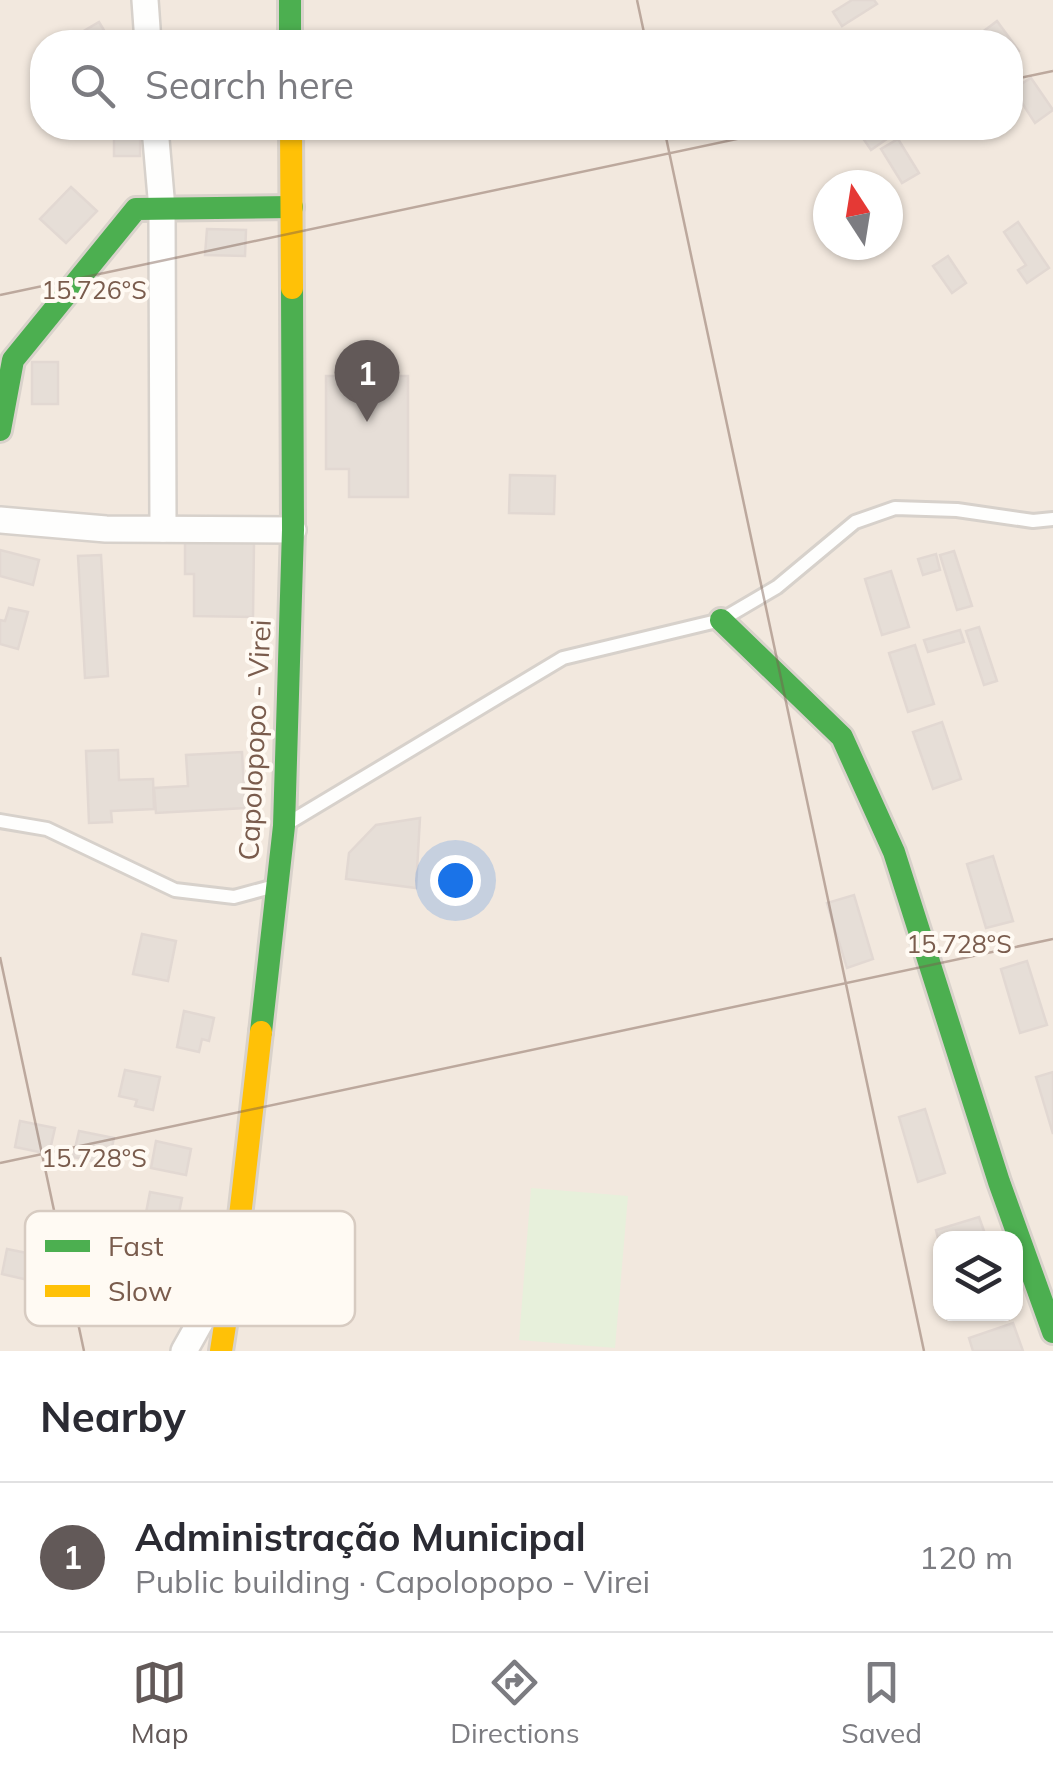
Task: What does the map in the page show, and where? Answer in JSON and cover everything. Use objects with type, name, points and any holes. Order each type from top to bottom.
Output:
[{"type":"street","points":[[145,0],[147,30]]},
{"type":"street","points":[[290,0],[290,30]]},
{"type":"street","points":[[156,140],[162,209],[163,529]]},
{"type":"street","name":"Capolopopo - Virei","points":[[241,1211],[284,826],[292,530],[291,140]]},
{"type":"street","points":[[0,430],[13,360],[136,209],[292,207]]},
{"type":"street","points":[[0,520],[106,529],[292,530]]},
{"type":"street","points":[[720,620],[842,737],[894,852],[999,1182],[1053,1332]]},
{"type":"street","points":[[184,1351],[198,1326]]},
{"type":"street","name":"Capolopopo - Virei","points":[[222,1351],[226,1326]]},
{"type":"lane","points":[[284,826],[563,658],[720,620],[777,587],[856,522],[895,508],[1053,519]]},
{"type":"lane","points":[[0,820],[47,829],[175,890],[234,896],[277,886]]},
{"type":"shaded area","points":[[0,0],[1053,0],[1053,1351],[0,1351]]},
{"type":"green space","points":[[531,1188],[628,1196],[615,1348],[519,1340]]},
{"type":"building","points":[[852,0],[874,0],[877,4],[842,26],[833,12]]},
{"type":"building","points":[[997,21],[1004,30],[985,30]]},
{"type":"building","points":[[99,22],[104,30],[85,30]]},
{"type":"building","points":[[1031,78],[1053,110],[1035,123],[1023,104],[1023,83]]},
{"type":"building","points":[[114,140],[140,140],[140,156],[114,156]]},
{"type":"building","points":[[864,140],[885,140],[871,150]]},
{"type":"building","points":[[899,140],[919,173],[903,182],[903,170],[894,170],[881,149]]},
{"type":"building","points":[[71,187],[97,211],[66,243],[40,219]]},
{"type":"building","points":[[1018,222],[1049,268],[1027,283],[1018,270],[1026,265],[1004,232]]},
{"type":"building","points":[[207,229],[246,230],[245,256],[205,255]]},
{"type":"building","points":[[948,256],[966,283],[952,293],[933,266]]},
{"type":"building","points":[[32,362],[58,362],[58,404],[32,404]]},
{"type":"building","points":[[326,376],[408,376],[408,497],[349,497],[349,469],[326,469]]},
{"type":"building","points":[[510,475],[555,476],[554,514],[509,513]]},
{"type":"building","points":[[185,542],[254,543],[253,617],[194,616],[194,574],[185,574]]},
{"type":"building","points":[[0,550],[39,560],[33,585],[0,576]]},
{"type":"building","points":[[954,551],[972,606],[957,610],[940,555]]},
{"type":"building","points":[[936,554],[940,570],[923,575],[918,559]]},
{"type":"building","points":[[101,555],[108,676],[85,678],[78,556]]},
{"type":"building","points":[[891,571],[909,627],[882,635],[865,579]]},
{"type":"building","points":[[9,608],[28,612],[18,649],[0,644],[0,620],[5,621]]},
{"type":"building","points":[[979,627],[997,681],[984,685],[966,631]]},
{"type":"building","points":[[960,630],[964,642],[928,652],[924,640]]},
{"type":"building","points":[[915,645],[934,704],[908,712],[889,653]]},
{"type":"building","points":[[942,722],[961,779],[933,789],[913,732]]},
{"type":"building","points":[[118,750],[119,780],[153,779],[154,809],[111,811],[112,822],[89,823],[86,751]]},
{"type":"building","points":[[242,752],[245,808],[156,813],[154,788],[188,786],[186,755]]},
{"type":"building","points":[[420,818],[416,888],[346,879],[349,853],[376,825]]},
{"type":"building","points":[[993,856],[1013,921],[986,928],[967,864]]},
{"type":"building","points":[[854,895],[873,959],[847,968],[827,903]]},
{"type":"building","points":[[142,934],[176,941],[168,981],[133,974]]},
{"type":"building","points":[[1027,961],[1047,1025],[1020,1033],[1001,969]]},
{"type":"building","points":[[184,1011],[214,1018],[209,1041],[202,1039],[199,1052],[177,1047]]},
{"type":"building","points":[[125,1070],[160,1077],[153,1110],[135,1106],[137,1100],[119,1096]]},
{"type":"building","points":[[1053,1072],[1053,1134],[1036,1077]]},
{"type":"building","points":[[925,1109],[945,1173],[918,1182],[899,1117]]},
{"type":"building","points":[[20,1121],[55,1128],[49,1154],[15,1147]]},
{"type":"building","points":[[79,1131],[114,1138],[108,1164],[73,1157]]},
{"type":"building","points":[[156,1141],[191,1149],[186,1175],[151,1168]]},
{"type":"building","points":[[150,1192],[182,1198],[179,1211],[146,1211]]},
{"type":"building","points":[[979,1217],[984,1231],[936,1231]]},
{"type":"building","points":[[7,1249],[25,1253],[25,1279],[2,1274]]},
{"type":"building","points":[[1013,1323],[1023,1351],[973,1351],[969,1338]]},
{"type":"traffic: fast","points":[[290,0],[290,30]]},
{"type":"traffic: fast","points":[[0,430],[13,360],[136,209],[292,207]]},
{"type":"traffic: fast","points":[[261,1032],[284,826],[293,530],[292,288]]},
{"type":"traffic: fast","points":[[721,620],[842,737],[894,852],[999,1182],[1053,1332]]},
{"type":"traffic: slow","points":[[291,140],[292,288]]},
{"type":"traffic: slow","points":[[241,1211],[261,1032]]},
{"type":"traffic: slow","points":[[221,1351],[225,1326]]},
{"type":"place","name":"Administração Municipal","points":[[367,422]]}]
